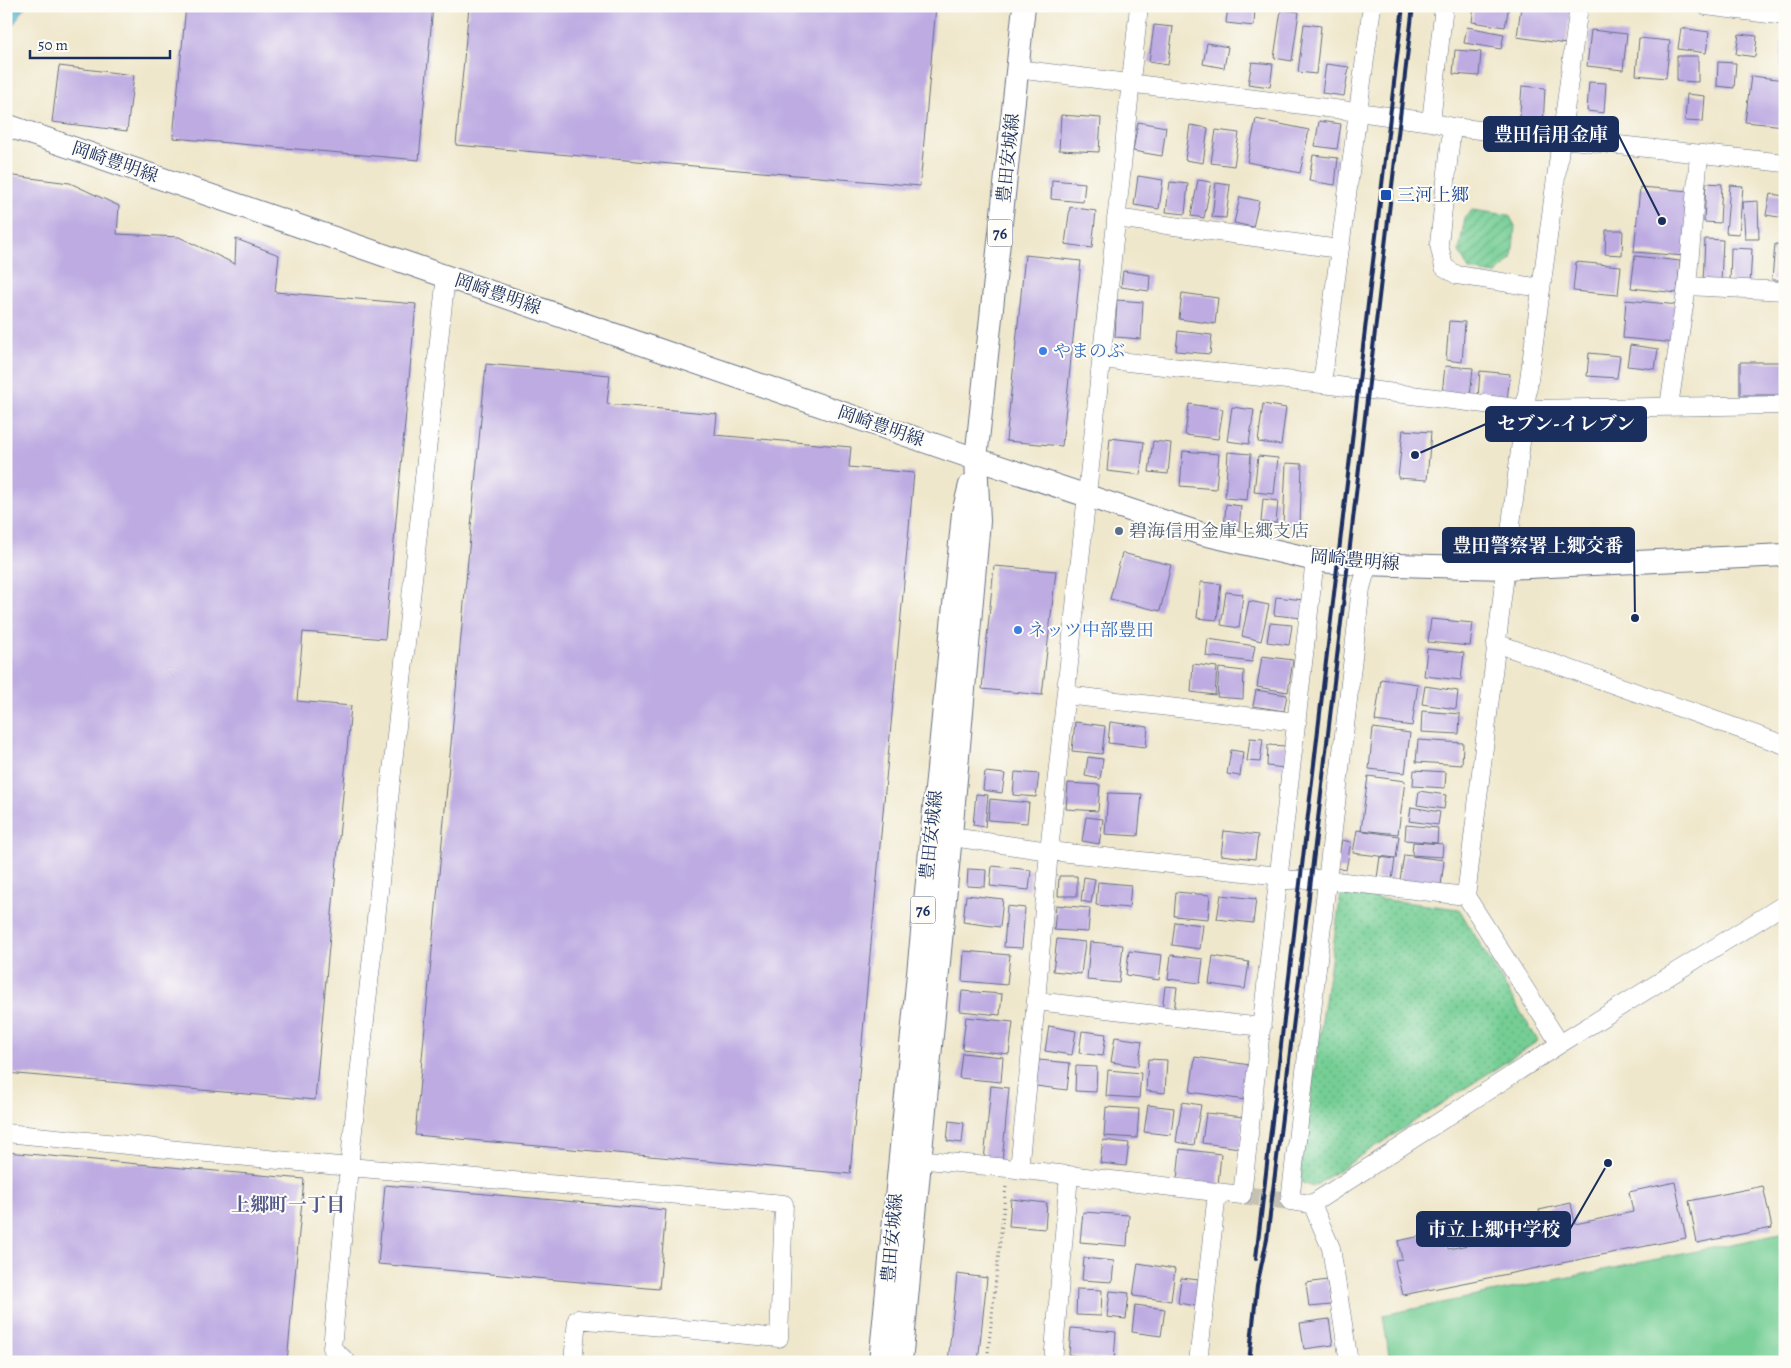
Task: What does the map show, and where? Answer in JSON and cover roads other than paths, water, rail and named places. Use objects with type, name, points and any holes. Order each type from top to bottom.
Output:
[{"type":"main road","name":"豊田安城線","points":[[880,1362],[910,1158],[941,835],[962,513],[976,459],[1024,6]]},
{"type":"main road","name":"岡崎豊明線","points":[[6,125],[1087,497],[1199,533],[1315,559],[1368,564],[1505,568],[1785,555]]},
{"type":"main road","name":"豊田安城線","points":[[901,1362],[910,1158]]},
{"type":"street","points":[[1013,1168],[1036,1001],[1049,851],[1139,6]]},
{"type":"street","points":[[1322,384],[1372,6]]},
{"type":"street","points":[[1430,122],[1444,6]]},
{"type":"street","points":[[1706,6],[1785,16]]},
{"type":"street","points":[[1560,1044],[1466,896],[1525,409],[1578,14]]},
{"type":"street","points":[[1017,70],[1358,112],[1452,127],[1785,163]]},
{"type":"street","points":[[1452,127],[1439,244],[1444,267],[1457,275],[1541,288]]},
{"type":"street","points":[[1669,406],[1687,286],[1699,155]]},
{"type":"street","points":[[1116,218],[1339,249]]},
{"type":"street","points":[[347,1362],[332,1348],[349,1167],[446,276]]},
{"type":"street","points":[[1687,286],[1785,291]]},
{"type":"street","points":[[1101,359],[1525,409],[1785,406]]},
{"type":"street","points":[[910,1158],[1242,1195],[1315,559]]},
{"type":"street","points":[[1368,564],[1361,588],[1290,1201],[1312,1204],[1560,1044],[1785,904]]},
{"type":"street","points":[[1496,642],[1785,745]]},
{"type":"street","points":[[1066,695],[1297,722]]},
{"type":"street","points":[[941,835],[1049,851],[1280,876],[1288,880],[1328,880],[1466,896]]},
{"type":"street","points":[[1036,1001],[1262,1027]]},
{"type":"street","points":[[6,1133],[349,1167],[784,1204],[779,1338],[577,1319],[573,1362]]},
{"type":"street","points":[[1053,1362],[1069,1175]]},
{"type":"street","points":[[1198,1362],[1217,1193]]},
{"type":"street","points":[[1312,1204],[1331,1248],[1349,1362]]},
{"type":"water","points":[[6,6],[26,6],[6,35]]},
{"type":"tunnel","points":[[1242,1195],[1290,1201]]},
{"type":"railway","points":[[1256,1258],[1403,6]]},
{"type":"railway","points":[[1249,1362],[1257,1286],[1267,1239],[1306,922],[1413,6]]},
{"type":"place","name":"三河上郷","points":[[1386,195]]},
{"type":"place","name":"豊田信用金庫","points":[[1662,221]]},
{"type":"place","name":"やまのぶ","points":[[1043,351]]},
{"type":"place","name":"セブン-イレブン","points":[[1415,455]]},
{"type":"place","name":"碧海信用金庫上郷支店","points":[[1119,531]]},
{"type":"place","name":"豊田警察署上郷交番","points":[[1635,618]]},
{"type":"place","name":"ネッツ中部豊田","points":[[1018,630]]},
{"type":"place","name":"市立上郷中学校","points":[[1608,1163]]},
{"type":"district","name":"上郷町一丁目","points":[[288,1204]]}]
